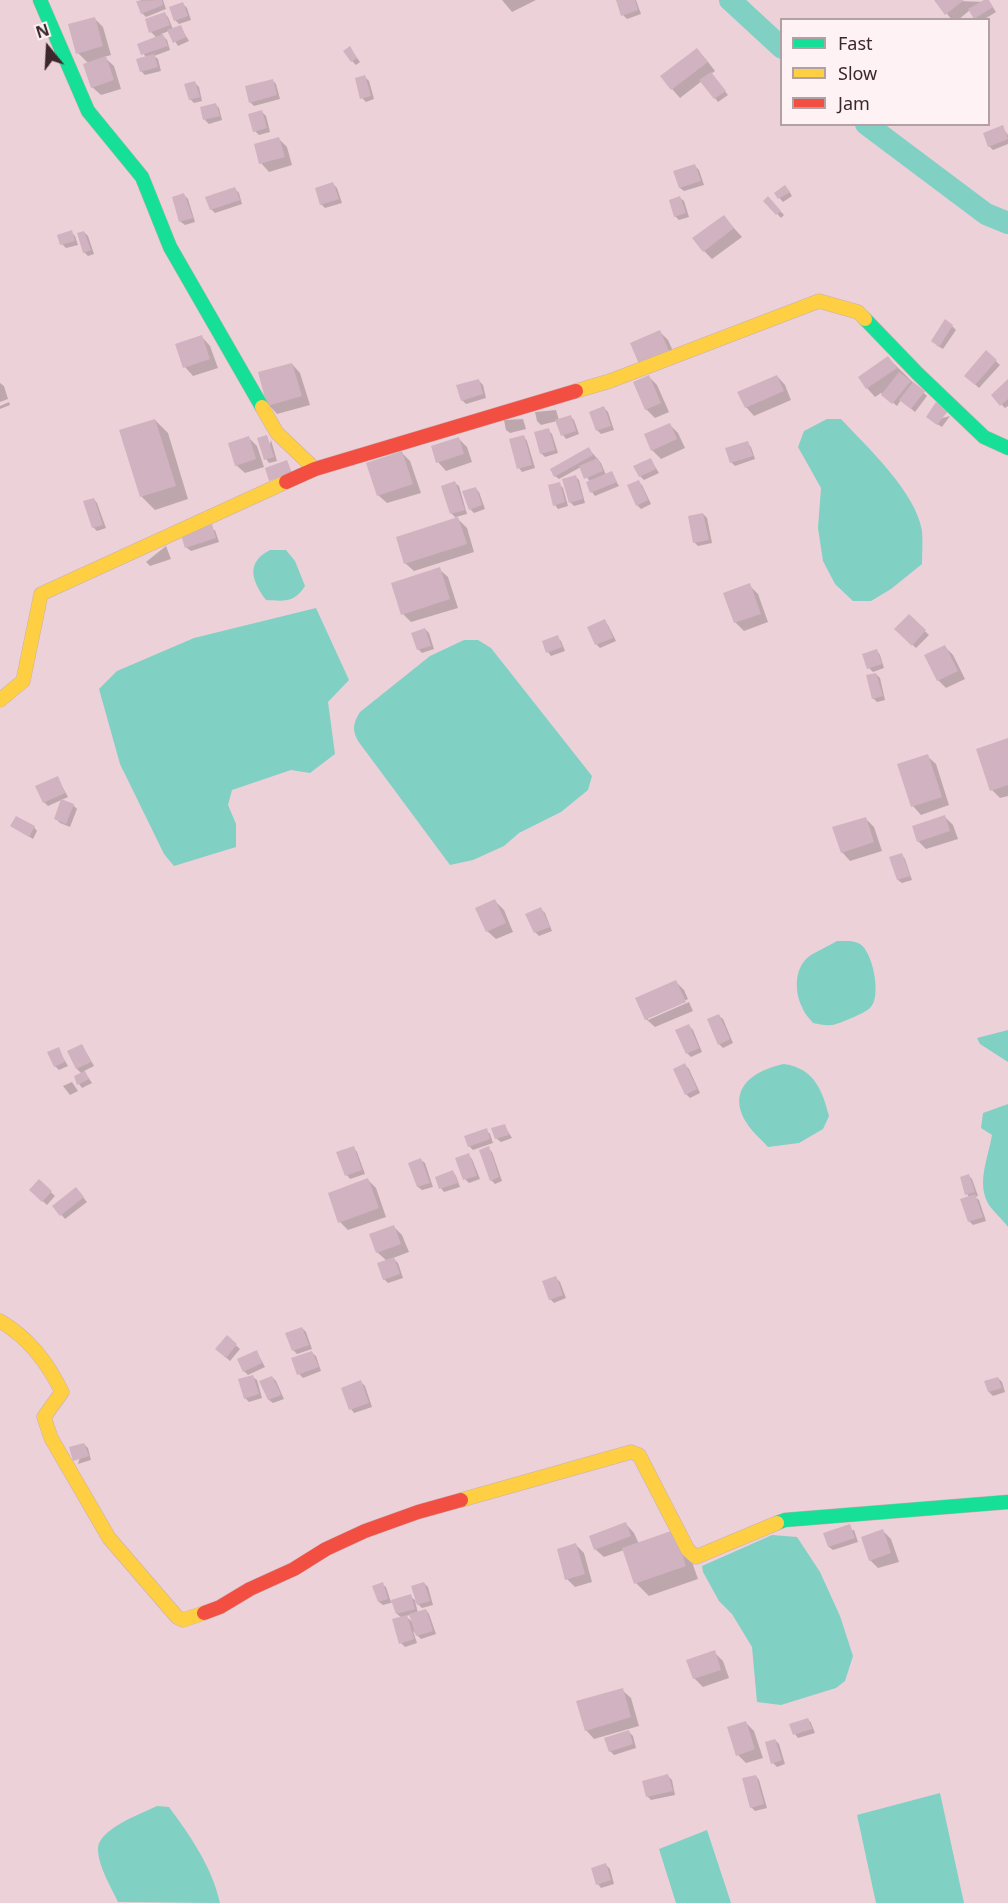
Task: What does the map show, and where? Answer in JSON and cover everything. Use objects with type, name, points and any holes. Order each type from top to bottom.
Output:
[{"type":"street","points":[[40,0],[88,111],[142,177],[170,247],[278,433],[315,469]]},
{"type":"street","points":[[0,700],[23,681],[41,594],[315,469],[610,381],[819,301],[858,312],[984,437],[1008,448]]},
{"type":"street","points":[[0,1321],[9,1325],[38,1350],[58,1384],[62,1392],[44,1417],[51,1438],[109,1538],[148,1585],[177,1617],[183,1620],[220,1607],[250,1589],[294,1569],[326,1549],[418,1512],[631,1452],[639,1455],[688,1550],[696,1557],[785,1520],[1008,1502]]},
{"type":"shaded area","points":[[827,419],[841,419],[889,471],[910,501],[918,516],[922,531],[922,564],[891,589],[871,601],[853,601],[835,584],[823,561],[818,528],[821,488],[798,447],[804,431]]},
{"type":"shaded area","points":[[270,550],[286,550],[295,561],[305,586],[297,596],[288,600],[266,600],[257,586],[253,573],[254,567],[262,555]]},
{"type":"shaded area","points":[[316,608],[349,680],[328,702],[335,754],[310,773],[291,770],[232,790],[228,805],[236,824],[236,847],[174,866],[164,854],[120,764],[99,689],[117,671],[194,638]]},
{"type":"shaded area","points":[[464,640],[478,640],[491,648],[592,776],[588,790],[561,812],[519,833],[504,846],[473,860],[450,865],[358,741],[354,726],[360,712],[430,656]]},
{"type":"shaded area","points":[[837,941],[855,942],[865,949],[872,965],[876,985],[874,1002],[867,1010],[840,1023],[822,1025],[813,1023],[799,1001],[797,979],[799,972],[805,960],[811,955]]},
{"type":"shaded area","points":[[1008,1030],[1008,1062],[980,1044],[977,1038]]},
{"type":"shaded area","points":[[784,1064],[803,1071],[816,1082],[829,1116],[823,1129],[799,1143],[768,1147],[746,1122],[739,1099],[747,1082],[754,1076]]},
{"type":"shaded area","points":[[1008,1104],[1008,1227],[985,1197],[984,1171],[992,1135],[981,1128],[983,1113]]},
{"type":"shaded area","points":[[772,1535],[797,1537],[820,1572],[840,1616],[853,1656],[845,1681],[836,1688],[781,1705],[757,1702],[752,1647],[732,1614],[719,1601],[702,1566]]},
{"type":"shaded area","points":[[940,1793],[964,1903],[876,1903],[857,1815]]},
{"type":"shaded area","points":[[157,1806],[169,1807],[193,1841],[212,1877],[220,1903],[118,1902],[100,1862],[98,1849],[100,1842],[105,1835],[121,1823]]},
{"type":"shaded area","points":[[707,1830],[731,1903],[676,1903],[659,1849]]},
{"type":"building","points":[[162,0],[163,5],[141,14],[136,1]]},
{"type":"building","points":[[616,0],[635,0],[638,10],[621,16]]},
{"type":"building","points":[[934,0],[964,0],[945,15]]},
{"type":"building","points":[[984,0],[989,0],[993,7],[976,18],[968,9]]},
{"type":"building","points":[[183,2],[188,16],[174,21],[169,7]]},
{"type":"building","points":[[165,12],[170,25],[149,33],[145,19]]},
{"type":"building","points":[[95,17],[103,46],[76,54],[68,24]]},
{"type":"building","points":[[181,25],[186,37],[173,43],[167,30]]},
{"type":"building","points":[[163,34],[168,46],[141,55],[137,44]]},
{"type":"building","points":[[350,46],[357,58],[351,62],[343,51]]},
{"type":"building","points":[[697,48],[708,62],[671,90],[660,76]]},
{"type":"building","points":[[154,54],[158,67],[140,72],[136,59]]},
{"type":"building","points":[[106,56],[114,80],[91,88],[83,64]]},
{"type":"building","points":[[711,72],[726,91],[714,99],[699,80]]},
{"type":"building","points":[[365,75],[371,96],[360,99],[355,78]]},
{"type":"building","points":[[273,79],[277,95],[249,103],[245,86]]},
{"type":"building","points":[[195,81],[200,97],[189,100],[184,84]]},
{"type":"building","points":[[216,103],[220,116],[203,120],[200,107]]},
{"type":"building","points":[[262,110],[267,128],[253,132],[248,114]]},
{"type":"building","points":[[1003,125],[1008,139],[988,147],[983,133]]},
{"type":"building","points":[[279,137],[285,157],[259,164],[254,144]]},
{"type":"building","points":[[695,164],[701,181],[679,188],[673,171]]},
{"type":"building","points":[[333,182],[339,199],[320,205],[315,188]]},
{"type":"building","points":[[785,185],[790,192],[778,199],[774,193]]},
{"type":"building","points":[[235,187],[240,200],[210,210],[205,197]]},
{"type":"building","points":[[184,193],[193,218],[179,222],[172,197]]},
{"type":"building","points":[[680,196],[686,213],[674,217],[669,200]]},
{"type":"building","points":[[768,196],[781,211],[776,215],[763,201]]},
{"type":"building","points":[[724,215],[734,228],[703,252],[692,238]]},
{"type":"building","points":[[72,230],[75,241],[60,245],[57,235]]},
{"type":"building","points":[[84,231],[91,250],[83,253],[77,233]]},
{"type":"building","points":[[945,319],[953,325],[939,347],[931,341]]},
{"type":"building","points":[[660,330],[669,351],[639,364],[630,343]]},
{"type":"building","points":[[202,335],[210,359],[183,368],[175,344]]},
{"type":"building","points":[[986,350],[997,360],[975,385],[964,376]]},
{"type":"building","points":[[888,356],[897,368],[866,389],[858,377]]},
{"type":"building","points":[[292,363],[302,396],[267,406],[258,372]]},
{"type":"building","points":[[899,372],[911,381],[892,404],[881,395]]},
{"type":"building","points":[[649,375],[661,403],[645,410],[633,382]]},
{"type":"building","points":[[777,375],[784,391],[745,408],[737,392]]},
{"type":"building","points":[[479,379],[483,394],[461,401],[456,385]]},
{"type":"building","points":[[1008,379],[1008,399],[1000,406],[991,395]]},
{"type":"building","points":[[913,382],[925,391],[911,409],[899,400]]},
{"type":"building","points":[[936,402],[948,411],[937,425],[926,417]]},
{"type":"building","points":[[604,406],[611,426],[596,431],[589,412]]},
{"type":"building","points":[[571,415],[576,431],[561,436],[555,420]]},
{"type":"building","points":[[155,419],[176,486],[140,497],[119,430]]},
{"type":"building","points":[[670,423],[677,439],[651,451],[644,434]]},
{"type":"building","points":[[549,428],[555,450],[540,454],[534,432]]},
{"type":"building","points":[[267,435],[274,457],[264,460],[257,438]]},
{"type":"building","points":[[524,435],[532,465],[517,469],[509,439]]},
{"type":"building","points":[[249,436],[256,459],[235,466],[228,443]]},
{"type":"building","points":[[459,437],[464,454],[436,463],[431,446]]},
{"type":"building","points":[[748,441],[753,456],[730,463],[725,448]]},
{"type":"building","points":[[589,447],[593,455],[554,477],[550,469]]},
{"type":"building","points":[[402,451],[413,484],[377,496],[366,463]]},
{"type":"building","points":[[598,458],[603,471],[584,479],[579,466]]},
{"type":"building","points":[[651,458],[656,469],[639,477],[633,466]]},
{"type":"building","points":[[287,460],[292,473],[269,481],[265,468]]},
{"type":"building","points":[[612,471],[617,482],[590,493],[586,482]]},
{"type":"building","points":[[576,475],[583,499],[569,503],[562,479]]},
{"type":"building","points":[[639,480],[648,500],[636,506],[627,485]]},
{"type":"building","points":[[455,481],[465,510],[450,514],[441,486]]},
{"type":"building","points":[[560,482],[565,502],[553,506],[548,485]]},
{"type":"building","points":[[476,487],[482,505],[469,510],[462,491]]},
{"type":"building","points":[[94,498],[103,525],[92,528],[83,501]]},
{"type":"building","points":[[703,513],[709,540],[693,543],[688,516]]},
{"type":"building","points":[[458,517],[467,544],[404,564],[396,537]]},
{"type":"building","points":[[212,524],[216,538],[185,548],[181,535]]},
{"type":"building","points":[[440,567],[450,599],[401,615],[391,583]]},
{"type":"building","points":[[750,583],[761,614],[734,623],[723,593]]},
{"type":"building","points":[[909,614],[926,630],[912,646],[894,629]]},
{"type":"building","points":[[605,619],[613,638],[595,645],[587,627]]},
{"type":"building","points":[[425,628],[431,646],[417,650],[411,633]]},
{"type":"building","points":[[558,635],[562,647],[546,653],[542,641]]},
{"type":"building","points":[[945,645],[958,671],[937,681],[924,655]]},
{"type":"building","points":[[877,649],[882,664],[867,669],[862,654]]},
{"type":"building","points":[[876,673],[883,696],[872,699],[866,675]]},
{"type":"building","points":[[1008,738],[1008,785],[990,791],[976,749]]},
{"type":"building","points":[[928,754],[942,797],[911,807],[897,764]]},
{"type":"building","points":[[58,776],[65,793],[43,803],[35,786]]},
{"type":"building","points":[[61,799],[74,804],[66,824],[54,819]]},
{"type":"building","points":[[945,815],[950,831],[917,842],[912,826]]},
{"type":"building","points":[[16,816],[35,826],[29,837],[10,826]]},
{"type":"building","points":[[866,817],[874,842],[841,853],[832,827]]},
{"type":"building","points":[[902,853],[910,876],[897,880],[889,857]]},
{"type":"building","points":[[495,899],[506,923],[486,932],[475,908]]},
{"type":"building","points":[[541,907],[550,927],[534,933],[525,914]]},
{"type":"building","points":[[676,980],[686,1002],[645,1020],[635,998]]},
{"type":"building","points":[[719,1014],[730,1039],[718,1045],[707,1019]]},
{"type":"building","points":[[689,1024],[699,1048],[686,1054],[675,1030]]},
{"type":"building","points":[[82,1044],[91,1062],[76,1069],[67,1051]]},
{"type":"building","points":[[59,1047],[65,1062],[54,1067],[47,1052]]},
{"type":"building","points":[[685,1063],[697,1089],[685,1095],[673,1069]]},
{"type":"building","points":[[85,1071],[89,1079],[77,1085],[74,1076]]},
{"type":"building","points":[[505,1124],[509,1135],[495,1139],[491,1128]]},
{"type":"building","points":[[487,1128],[490,1139],[468,1147],[464,1136]]},
{"type":"building","points":[[354,1146],[362,1170],[345,1176],[336,1152]]},
{"type":"building","points":[[489,1146],[499,1177],[490,1181],[479,1150]]},
{"type":"building","points":[[469,1153],[477,1176],[463,1180],[455,1158]]},
{"type":"building","points":[[421,1158],[430,1183],[417,1187],[408,1163]]},
{"type":"building","points":[[453,1170],[458,1183],[439,1189],[435,1177]]},
{"type":"building","points":[[969,1174],[975,1192],[965,1195],[960,1177]]},
{"type":"building","points":[[368,1178],[379,1208],[338,1223],[328,1193]]},
{"type":"building","points":[[39,1179],[52,1191],[42,1202],[29,1190]]},
{"type":"building","points":[[76,1187],[84,1197],[60,1216],[52,1206]]},
{"type":"building","points":[[975,1194],[983,1217],[968,1222],[960,1199]]},
{"type":"building","points":[[394,1225],[401,1244],[376,1253],[369,1234]]},
{"type":"building","points":[[394,1257],[400,1274],[383,1280],[377,1263]]},
{"type":"building","points":[[556,1276],[563,1295],[549,1300],[542,1281]]},
{"type":"building","points":[[302,1327],[309,1345],[292,1351],[285,1333]]},
{"type":"building","points":[[227,1335],[237,1344],[226,1358],[215,1349]]},
{"type":"building","points":[[257,1350],[262,1363],[243,1372],[237,1359]]},
{"type":"building","points":[[312,1351],[319,1367],[297,1375],[291,1358]]},
{"type":"building","points":[[253,1375],[259,1394],[244,1399],[238,1379]]},
{"type":"building","points":[[272,1376],[281,1395],[268,1400],[259,1381]]},
{"type":"building","points":[[998,1377],[1002,1388],[988,1392],[984,1381]]},
{"type":"building","points":[[361,1380],[369,1403],[349,1410],[341,1388]]},
{"type":"building","points":[[84,1443],[89,1456],[73,1461],[69,1447]]},
{"type":"building","points":[[626,1522],[631,1536],[594,1550],[589,1536]]},
{"type":"building","points":[[850,1524],[855,1538],[828,1547],[823,1533]]},
{"type":"building","points":[[883,1529],[891,1553],[869,1561],[861,1537]]},
{"type":"building","points":[[674,1530],[686,1566],[634,1584],[622,1548]]},
{"type":"building","points":[[576,1543],[585,1574],[565,1580],[557,1549]]},
{"type":"building","points":[[383,1582],[388,1599],[378,1602],[372,1586]]},
{"type":"building","points":[[424,1582],[430,1601],[417,1605],[411,1586]]},
{"type":"building","points":[[411,1594],[415,1609],[396,1614],[391,1600]]},
{"type":"building","points":[[426,1609],[433,1631],[416,1636],[409,1614]]},
{"type":"building","points":[[407,1615],[414,1639],[399,1644],[392,1619]]},
{"type":"building","points":[[715,1650],[721,1670],[693,1679],[686,1660]]},
{"type":"building","points":[[623,1688],[631,1717],[585,1731],[576,1701]]},
{"type":"building","points":[[808,1718],[812,1729],[793,1735],[789,1724]]},
{"type":"building","points":[[746,1721],[755,1749],[736,1756],[727,1727]]},
{"type":"building","points":[[629,1730],[633,1744],[609,1752],[604,1738]]},
{"type":"building","points":[[775,1739],[782,1760],[771,1764],[765,1742]]},
{"type":"building","points":[[668,1774],[673,1791],[646,1797],[642,1781]]},
{"type":"building","points":[[756,1775],[764,1804],[750,1808],[742,1778]]},
{"type":"building","points":[[606,1863],[611,1880],[596,1885],[591,1868]]},
{"type":"waterway","points":[[730,0],[780,46]]},
{"type":"waterway","points":[[869,126],[986,214],[1008,223]]},
{"type":"traffic: fast","points":[[40,0],[88,111],[142,177],[170,247],[262,407]]},
{"type":"traffic: fast","points":[[865,319],[984,437],[1008,448]]},
{"type":"traffic: fast","points":[[777,1523],[785,1520],[1008,1502]]},
{"type":"traffic: slow","points":[[576,391],[610,381],[819,301],[858,312],[865,319]]},
{"type":"traffic: slow","points":[[262,407],[277,433],[315,469]]},
{"type":"traffic: slow","points":[[0,700],[23,681],[41,594],[286,482]]},
{"type":"traffic: slow","points":[[0,1321],[20,1335],[36,1352],[62,1392],[44,1417],[51,1438],[109,1538],[177,1617],[183,1620],[204,1613]]},
{"type":"traffic: slow","points":[[461,1500],[631,1452],[639,1455],[688,1550],[696,1557],[777,1523]]},
{"type":"traffic: jam","points":[[286,482],[315,469],[576,391]]},
{"type":"traffic: jam","points":[[204,1613],[220,1607],[250,1589],[294,1569],[326,1549],[365,1531],[461,1500]]}]
